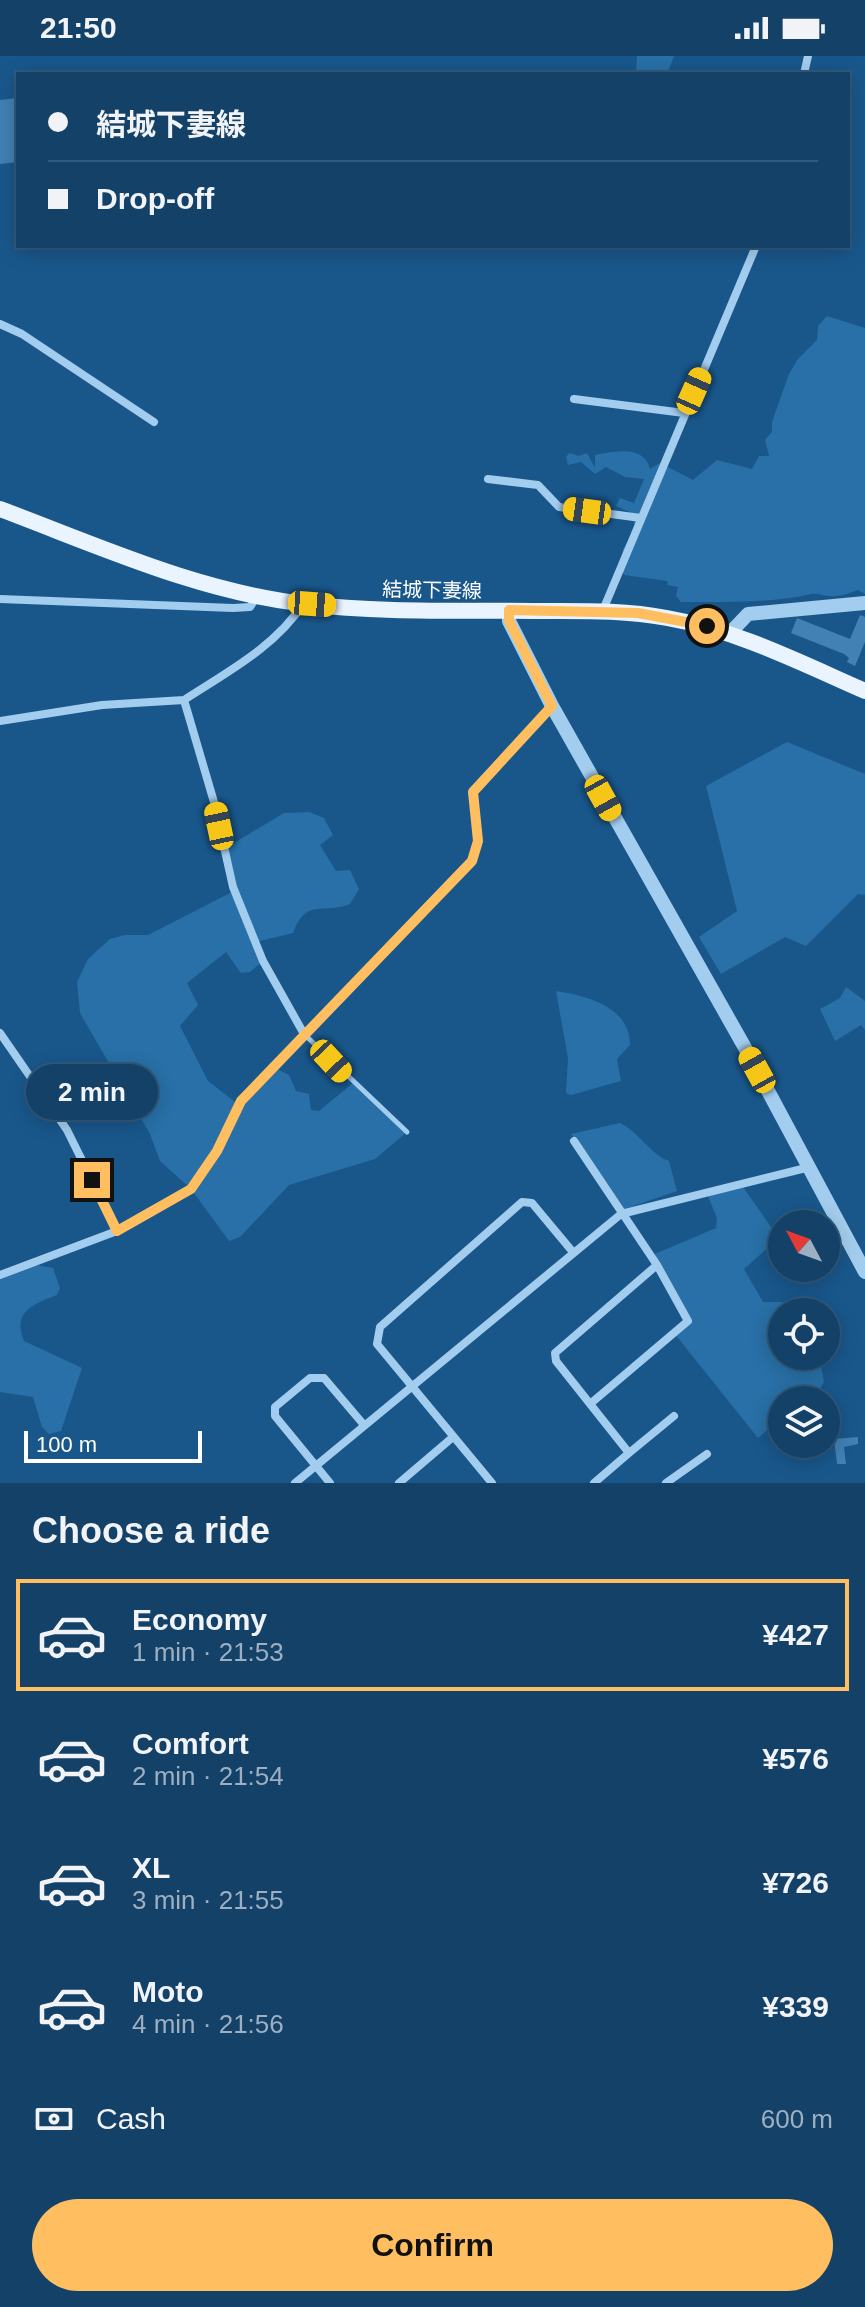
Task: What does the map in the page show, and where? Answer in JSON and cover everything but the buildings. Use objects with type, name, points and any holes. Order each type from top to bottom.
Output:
[{"type":"main road","name":"結城下妻線","points":[[0,509],[182,575],[257,596],[303,604],[381,609],[603,611],[664,617],[729,634],[865,691]]},
{"type":"street","points":[[603,611],[755,248]]},
{"type":"street","points":[[0,324],[22,334],[154,422]]},
{"type":"street","points":[[574,399],[684,413]]},
{"type":"street","points":[[488,479],[538,485],[559,507],[641,518]]},
{"type":"street","points":[[0,599],[233,608],[250,607],[257,596]]},
{"type":"street","points":[[729,634],[748,614],[865,603]]},
{"type":"street","points":[[0,721],[102,705],[184,700],[258,651],[291,623],[303,604]]},
{"type":"street","points":[[509,610],[509,621],[552,706],[810,1167],[865,1272]]},
{"type":"street","points":[[184,700],[233,887],[263,961],[304,1034]]},
{"type":"street","points":[[0,1275],[117,1231],[191,1189],[217,1151],[241,1101],[472,861],[478,841],[473,792],[552,706]]},
{"type":"street","points":[[0,1033],[67,1130],[117,1231]]},
{"type":"street","points":[[574,1141],[657,1265],[688,1321],[590,1404]]},
{"type":"street","points":[[295,1483],[572,1251],[621,1214],[810,1167]]},
{"type":"street","points":[[492,1483],[377,1344],[380,1327],[522,1202],[532,1203],[572,1251]]},
{"type":"street","points":[[629,1453],[556,1361],[555,1353],[657,1265]]},
{"type":"street","points":[[330,1483],[275,1416],[275,1407],[310,1378],[324,1378],[364,1425]]},
{"type":"street","points":[[594,1483],[674,1416]]},
{"type":"street","points":[[399,1483],[453,1437]]},
{"type":"street","points":[[666,1483],[707,1454]]},
{"type":"lane","points":[[304,1034],[407,1132]]},
{"type":"shaded area","points":[[637,56],[674,56],[668,72],[636,72]]},
{"type":"shaded area","points":[[827,316],[865,328],[865,594],[858,590],[838,596],[813,594],[765,600],[681,602],[676,596],[678,587],[668,585],[667,581],[624,575],[620,565],[623,549],[635,530],[632,513],[616,506],[620,498],[634,503],[644,479],[625,477],[606,467],[595,474],[581,462],[568,465],[566,457],[569,453],[579,456],[587,453],[595,468],[595,455],[635,453],[646,461],[650,469],[660,463],[693,480],[717,460],[752,469],[759,456],[769,456],[765,440],[772,432],[772,422],[789,374],[798,359],[817,340],[818,326]]},
{"type":"shaded area","points":[[787,742],[865,774],[865,895],[858,894],[806,946],[785,937],[721,974],[699,937],[737,911],[706,786]]},
{"type":"shaded area","points":[[309,812],[324,818],[333,835],[320,845],[336,871],[350,870],[359,889],[350,904],[310,911],[298,922],[293,933],[256,942],[263,961],[250,972],[241,973],[226,952],[187,983],[198,1005],[180,1026],[208,1081],[239,1105],[273,1067],[289,1075],[296,1091],[309,1094],[311,1110],[319,1111],[353,1083],[407,1132],[375,1159],[289,1185],[240,1237],[229,1241],[191,1189],[160,1161],[150,1134],[80,1013],[77,982],[88,959],[110,939],[125,935],[148,935],[234,891],[224,849],[284,813]]},
{"type":"shaded area","points":[[846,987],[865,1001],[865,1030],[861,1025],[835,1041],[820,1009],[840,998]]},
{"type":"shaded area","points":[[556,991],[593,1000],[623,1021],[630,1045],[617,1059],[621,1081],[571,1095],[566,1093],[568,1058]]},
{"type":"shaded area","points":[[620,1123],[669,1161],[677,1191],[622,1210],[571,1134]]},
{"type":"shaded area","points":[[743,1187],[768,1222],[768,1248],[744,1269],[763,1302],[768,1302],[768,1370],[822,1370],[822,1386],[768,1386],[768,1430],[758,1438],[674,1333],[688,1320],[650,1256],[716,1228],[717,1218],[707,1194]]},
{"type":"shaded area","points":[[31,1264],[53,1268],[60,1288],[57,1295],[27,1310],[21,1323],[24,1341],[82,1368],[61,1431],[49,1434],[42,1427],[33,1397],[0,1392],[0,1275]]},
{"type":"route","points":[[92,1180],[117,1231],[191,1189],[217,1151],[241,1101],[472,861],[478,841],[473,792],[552,706],[509,621],[509,610],[638,613],[707,626]]}]
